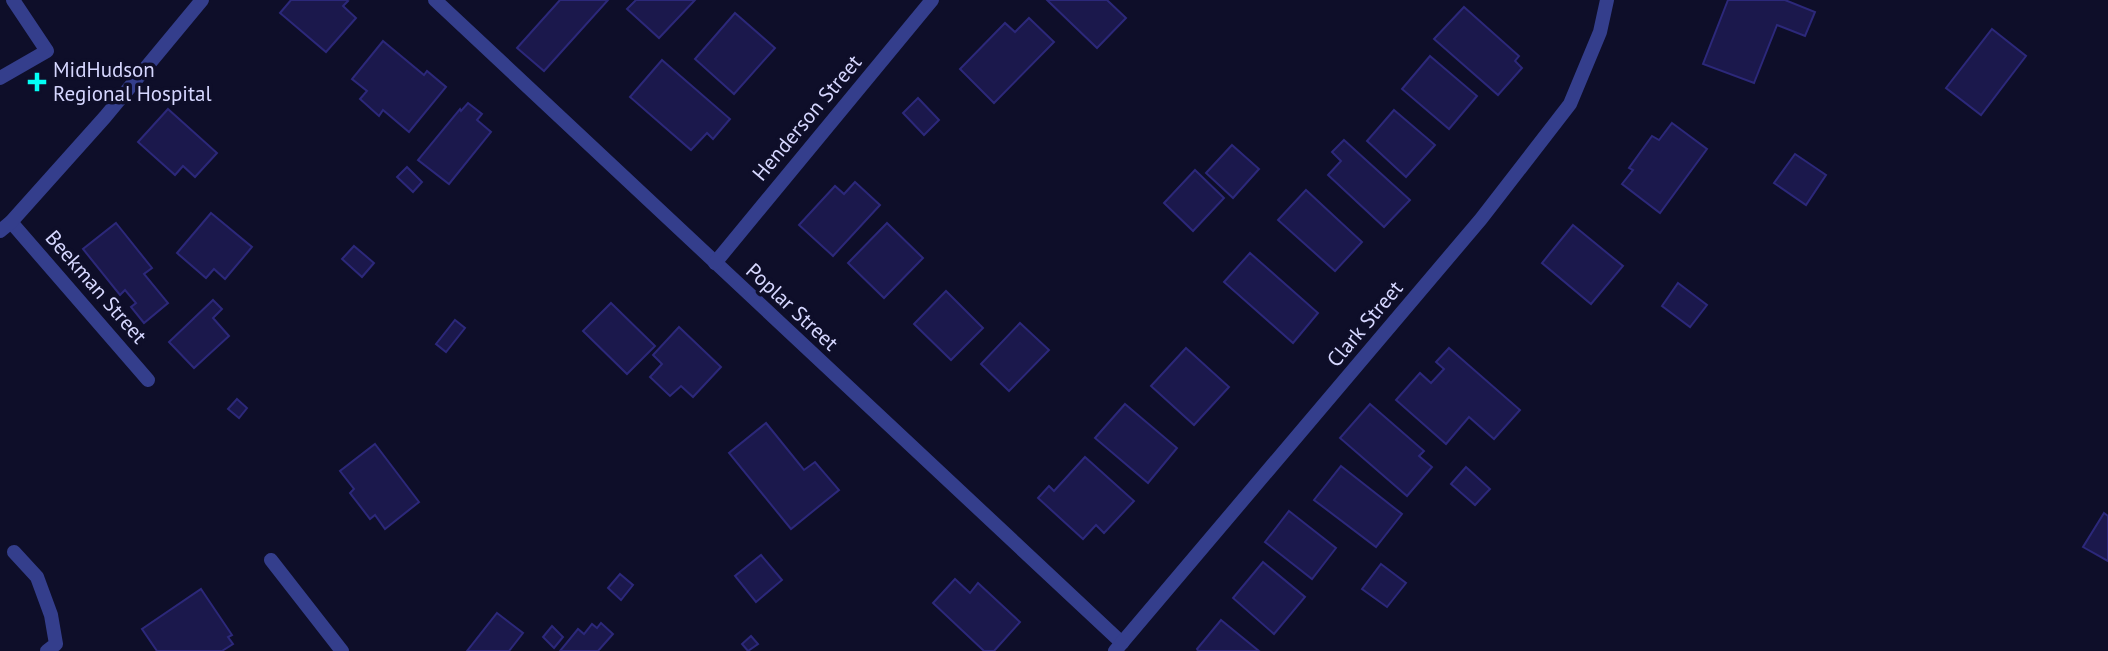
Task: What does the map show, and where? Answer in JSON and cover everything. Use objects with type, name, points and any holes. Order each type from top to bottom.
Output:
[{"type":"street","points":[[0,78],[47,51],[13,0]]},
{"type":"street","points":[[6,226],[105,117],[202,0]]},
{"type":"street","name":"Poplar Street","points":[[435,0],[1119,647]]},
{"type":"street","name":"Henderson Street","points":[[715,263],[932,0]]},
{"type":"street","name":"Clark Street","points":[[1119,647],[1481,219],[1570,104],[1600,32],[1607,0]]},
{"type":"street","name":"Beekman Street","points":[[6,226],[148,380]]},
{"type":"street","points":[[14,552],[37,577],[51,615],[55,644],[47,651]]},
{"type":"street","points":[[271,560],[342,651]]},
{"type":"building","points":[[291,0],[346,0],[348,1],[343,6],[356,18],[326,52],[280,13]]},
{"type":"building","points":[[560,0],[608,0],[544,71],[517,48]]},
{"type":"building","points":[[636,0],[695,0],[659,38],[627,9]]},
{"type":"building","points":[[1047,0],[1107,0],[1126,18],[1097,48]]},
{"type":"building","points":[[1728,0],[1785,0],[1815,12],[1805,36],[1777,25],[1754,83],[1703,64]]},
{"type":"building","points":[[1464,7],[1519,56],[1515,61],[1522,68],[1498,95],[1434,39]]},
{"type":"building","points":[[735,13],[775,48],[734,94],[695,59]]},
{"type":"building","points":[[1029,18],[1054,42],[994,103],[960,69],[1005,23],[1015,32]]},
{"type":"building","points":[[1992,29],[2026,56],[1981,115],[1946,88]]},
{"type":"building","points":[[383,41],[424,75],[427,71],[446,87],[409,132],[383,110],[379,116],[360,99],[367,91],[352,79]]},
{"type":"building","points":[[1430,56],[1477,96],[1449,129],[1402,89]]},
{"type":"building","points":[[662,60],[730,119],[713,139],[707,133],[691,150],[630,97]]},
{"type":"building","points":[[918,98],[939,120],[924,135],[903,113]]},
{"type":"building","points":[[468,103],[482,114],[477,120],[491,132],[449,184],[418,160]]},
{"type":"building","points":[[168,109],[217,153],[195,177],[183,166],[175,175],[138,142]]},
{"type":"building","points":[[1394,110],[1435,145],[1406,177],[1367,141]]},
{"type":"building","points":[[1672,123],[1707,149],[1660,213],[1622,184],[1633,170],[1629,168],[1652,136],[1659,140]]},
{"type":"building","points":[[1344,140],[1410,200],[1384,227],[1328,175],[1341,161],[1332,152]]},
{"type":"building","points":[[1232,145],[1259,169],[1233,198],[1206,173]]},
{"type":"building","points":[[1795,154],[1826,175],[1806,205],[1774,183]]},
{"type":"building","points":[[407,167],[422,182],[413,192],[397,177]]},
{"type":"building","points":[[1195,170],[1224,198],[1193,231],[1164,203]]},
{"type":"building","points":[[855,182],[880,205],[833,256],[799,225],[835,186],[844,194]]},
{"type":"building","points":[[1306,190],[1362,242],[1335,271],[1278,220]]},
{"type":"building","points":[[211,213],[252,247],[225,279],[214,269],[206,278],[177,253]]},
{"type":"building","points":[[116,223],[152,268],[144,274],[168,303],[144,323],[131,307],[136,303],[125,290],[120,295],[83,249]]},
{"type":"building","points":[[887,223],[923,258],[884,298],[848,263]]},
{"type":"building","points":[[1573,225],[1623,266],[1591,304],[1542,263]]},
{"type":"building","points":[[354,246],[374,263],[362,277],[342,259]]},
{"type":"building","points":[[1250,253],[1318,313],[1293,343],[1224,282]]},
{"type":"building","points":[[1678,283],[1707,305],[1690,327],[1662,306]]},
{"type":"building","points":[[946,291],[983,328],[951,360],[914,324]]},
{"type":"building","points":[[213,300],[222,309],[213,318],[229,336],[194,368],[169,342]]},
{"type":"building","points":[[611,303],[655,346],[627,374],[583,331]]},
{"type":"building","points":[[455,320],[465,328],[446,352],[436,344]]},
{"type":"building","points":[[1020,323],[1049,350],[1009,391],[981,364]]},
{"type":"building","points":[[679,327],[721,367],[693,397],[681,386],[670,396],[650,377],[662,364],[653,355]]},
{"type":"building","points":[[1186,348],[1229,387],[1194,425],[1151,386]]},
{"type":"building","points":[[1449,348],[1520,410],[1494,439],[1469,417],[1446,444],[1396,400],[1420,373],[1431,383],[1444,369],[1436,362]]},
{"type":"building","points":[[237,399],[247,408],[239,418],[228,409]]},
{"type":"building","points":[[1125,404],[1177,448],[1148,483],[1095,438]]},
{"type":"building","points":[[1370,404],[1424,451],[1419,456],[1432,467],[1407,496],[1340,438]]},
{"type":"building","points":[[766,423],[804,470],[815,462],[839,490],[791,529],[729,453]]},
{"type":"building","points":[[375,444],[419,502],[385,529],[375,515],[370,519],[350,493],[354,489],[340,471]]},
{"type":"building","points":[[1085,457],[1134,501],[1104,533],[1096,525],[1083,539],[1038,498],[1049,486],[1054,491]]},
{"type":"building","points":[[1341,466],[1402,514],[1376,547],[1314,500]]},
{"type":"building","points":[[1466,467],[1490,489],[1475,505],[1451,484]]},
{"type":"building","points":[[1289,511],[1336,548],[1312,579],[1265,542]]},
{"type":"building","points":[[2104,513],[2108,516],[2108,561],[2083,547]]},
{"type":"building","points":[[761,555],[782,580],[756,602],[735,576]]},
{"type":"building","points":[[1263,562],[1305,597],[1274,634],[1233,598]]},
{"type":"building","points":[[1381,564],[1406,583],[1387,607],[1362,589]]},
{"type":"building","points":[[620,574],[633,585],[621,600],[608,588]]},
{"type":"building","points":[[955,579],[970,593],[978,583],[1020,622],[994,651],[984,651],[933,603]]},
{"type":"building","points":[[201,589],[232,635],[228,637],[233,644],[222,651],[157,651],[142,629]]},
{"type":"building","points":[[497,613],[523,633],[509,651],[467,651]]},
{"type":"building","points":[[1221,620],[1259,651],[1198,651]]},
{"type":"building","points":[[601,623],[613,634],[598,651],[560,651],[578,629],[584,634],[592,624],[597,628]]},
{"type":"building","points":[[552,626],[563,637],[554,648],[543,637]]},
{"type":"building","points":[[751,636],[758,644],[748,651],[742,644]]},
{"type":"place","name":"MidHudson Regional Hospital","points":[[37,82]]}]
